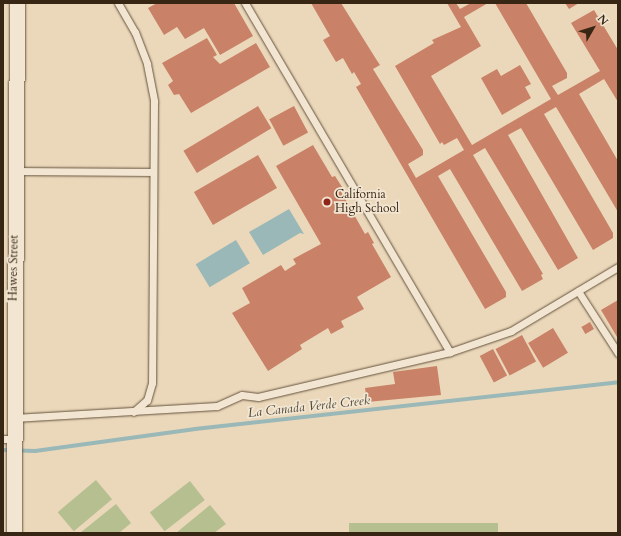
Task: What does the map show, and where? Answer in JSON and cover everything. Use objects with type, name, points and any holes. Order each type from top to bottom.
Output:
[{"type":"street","name":"Hawes Street","points":[[14,533],[11,445],[14,418],[8,338],[15,171],[18,3]]},
{"type":"lane","points":[[245,3],[450,352]]},
{"type":"lane","points":[[119,4],[135,32],[147,64],[154,101],[152,383],[147,400],[132,412]]},
{"type":"lane","points":[[15,171],[153,172]]},
{"type":"lane","points":[[14,418],[217,406],[242,395],[258,398],[450,352],[511,331],[618,267]]},
{"type":"lane","points":[[578,291],[618,353]]},
{"type":"green space","points":[[96,480],[112,499],[74,531],[58,512]]},
{"type":"green space","points":[[190,481],[205,500],[165,531],[150,512]]},
{"type":"green space","points":[[116,504],[131,523],[119,533],[80,533]]},
{"type":"green space","points":[[210,505],[226,524],[214,533],[176,533]]},
{"type":"green space","points":[[349,523],[498,523],[498,533],[349,533]]},
{"type":"water","points":[[289,209],[304,234],[300,233],[263,255],[249,232]]},
{"type":"water","points":[[236,240],[250,263],[210,287],[196,264]]},
{"type":"building","points":[[157,3],[234,3],[253,36],[220,55],[204,28],[185,39],[177,27],[164,35],[148,8]]},
{"type":"building","points":[[311,3],[341,3],[380,65],[373,69],[423,150],[423,155],[408,164],[416,178],[464,150],[457,138],[444,145],[442,142],[440,144],[395,66],[434,43],[432,40],[461,27],[447,3],[456,3],[460,9],[471,3],[488,3],[464,17],[481,46],[431,76],[472,145],[551,99],[495,3],[526,3],[567,73],[567,78],[552,86],[558,95],[600,71],[571,23],[594,10],[618,50],[618,102],[604,79],[579,94],[618,161],[618,212],[556,107],[544,114],[613,233],[613,238],[593,250],[521,128],[508,135],[578,258],[558,270],[485,148],[473,155],[543,274],[541,275],[543,279],[522,291],[450,169],[438,176],[506,292],[506,297],[485,309],[356,87],[361,84],[354,72],[352,74],[343,58],[336,62],[323,40],[330,36]]},
{"type":"building","points":[[565,3],[579,3],[569,9]]},
{"type":"building","points":[[207,38],[217,55],[213,57],[220,64],[256,43],[270,67],[191,113],[179,94],[174,95],[168,85],[173,81],[162,63]]},
{"type":"building","points":[[520,65],[531,84],[525,87],[531,98],[502,115],[481,78],[497,69],[501,76]]},
{"type":"building","points":[[258,106],[271,128],[197,173],[183,151]]},
{"type":"building","points":[[294,106],[308,132],[283,146],[269,119]]},
{"type":"building","points":[[313,145],[332,177],[335,176],[342,187],[339,188],[365,234],[368,232],[374,243],[372,244],[391,277],[357,297],[364,309],[341,321],[344,327],[331,334],[328,328],[300,345],[302,349],[268,371],[232,313],[250,303],[242,288],[281,265],[285,271],[296,264],[293,259],[321,244],[276,166]]},
{"type":"building","points":[[258,155],[277,188],[213,225],[194,192]]},
{"type":"building","points":[[618,300],[618,336],[617,337],[601,310]]},
{"type":"building","points":[[590,322],[594,329],[585,334],[581,327]]},
{"type":"building","points":[[553,328],[568,353],[543,368],[528,343]]},
{"type":"building","points":[[522,335],[536,361],[510,376],[496,349]]},
{"type":"building","points":[[493,349],[507,375],[494,383],[480,356]]},
{"type":"building","points":[[437,366],[441,395],[367,402],[365,388],[395,384],[393,372]]},
{"type":"waterway","name":"La Canada Verde Creek","points":[[3,450],[35,451],[195,429],[618,382]]},
{"type":"place","name":"California High School","points":[[327,202]]}]
